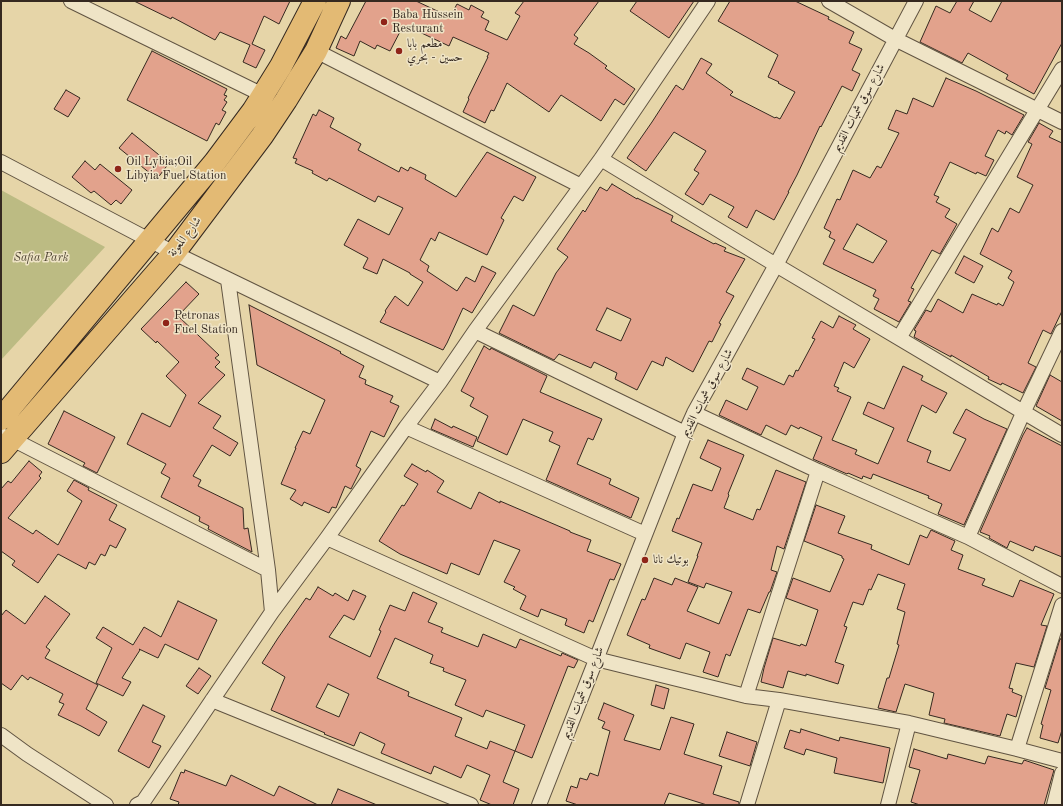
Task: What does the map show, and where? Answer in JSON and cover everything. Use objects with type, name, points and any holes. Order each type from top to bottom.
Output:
[{"type":"highway","name":"شارع المعونة","points":[[1,419],[216,162],[253,111],[281,66],[315,1]]},
{"type":"highway","name":"شارع المعونة","points":[[5,442],[174,253],[262,136],[297,83],[316,51],[339,1]]},
{"type":"street","points":[[71,1],[263,95]]},
{"type":"street","points":[[143,804],[272,612],[601,159],[708,1]]},
{"type":"street","points":[[829,1],[896,39],[1062,122]]},
{"type":"street","name":"شارع سوق شمبات القديم","points":[[539,805],[685,432],[776,265],[916,1]]},
{"type":"street","points":[[316,51],[581,186]]},
{"type":"street","points":[[899,338],[1062,69]]},
{"type":"street","points":[[601,159],[1062,435]]},
{"type":"street","points":[[1,162],[149,241],[440,382]]},
{"type":"street","points":[[228,280],[268,570],[272,612]]},
{"type":"street","points":[[475,331],[685,432]]},
{"type":"street","points":[[968,538],[1023,413],[1062,331]]},
{"type":"street","points":[[694,413],[818,472],[968,538],[1062,586]]},
{"type":"street","points":[[406,427],[645,534]]},
{"type":"street","points":[[5,442],[268,570]]},
{"type":"street","points":[[746,696],[818,472]]},
{"type":"street","points":[[326,538],[596,659],[746,696],[780,700],[909,723],[1017,748],[1062,761]]},
{"type":"street","points":[[1017,748],[1062,605]]},
{"type":"street","points":[[212,700],[471,805]]},
{"type":"street","points":[[747,805],[780,700]]},
{"type":"street","points":[[888,805],[909,723]]},
{"type":"street","points":[[1,735],[27,754],[106,805]]},
{"type":"street","points":[[1054,805],[1062,773]]},
{"type":"green space","name":"Safia Park","points":[[1,190],[105,247],[1,360]]},
{"type":"building","points":[[134,1],[290,1],[279,24],[264,16],[252,44],[265,50],[256,68],[243,62],[250,45],[220,32],[215,40],[172,17],[171,19]]},
{"type":"building","points":[[366,1],[416,1],[450,17],[457,4],[469,10],[471,5],[484,12],[481,17],[489,21],[485,30],[507,40],[520,16],[515,13],[524,1],[599,1],[574,35],[578,38],[574,44],[607,66],[605,68],[635,89],[624,105],[615,99],[601,121],[561,95],[549,112],[507,83],[494,111],[491,110],[485,123],[463,112],[489,53],[453,37],[449,46],[411,28],[410,30],[403,26],[390,51],[377,45],[375,49],[360,41],[354,56],[336,48],[341,36],[346,39]]},
{"type":"building","points":[[637,1],[694,1],[669,38],[630,11]]},
{"type":"building","points":[[730,1],[795,1],[829,17],[828,19],[854,32],[849,43],[862,49],[852,70],[860,74],[852,91],[842,86],[821,127],[820,126],[774,220],[756,210],[747,228],[728,217],[734,207],[710,194],[703,205],[685,194],[699,173],[694,170],[706,151],[674,132],[646,171],[627,158],[676,85],[683,90],[701,58],[712,64],[706,73],[733,92],[730,95],[775,118],[780,119],[795,92],[768,77],[778,55],[718,21]]},
{"type":"building","points":[[957,1],[974,1],[969,10],[991,22],[1002,1],[1062,1],[1062,43],[1034,94],[1006,79],[1008,75],[968,53],[962,63],[920,42],[936,6],[950,13]]},
{"type":"building","points":[[152,51],[227,89],[224,95],[227,96],[224,100],[227,102],[222,110],[226,112],[219,125],[216,123],[207,141],[127,100]]},
{"type":"building","points":[[946,78],[1024,115],[1012,135],[1006,131],[1005,134],[998,130],[985,156],[994,160],[986,176],[977,172],[976,174],[950,162],[934,195],[939,197],[936,202],[950,209],[945,217],[957,224],[940,254],[932,250],[911,288],[914,289],[908,301],[911,302],[899,322],[874,309],[879,299],[873,296],[876,290],[823,264],[835,240],[829,237],[831,232],[824,228],[837,199],[840,200],[853,170],[870,178],[877,166],[881,168],[899,133],[888,129],[896,110],[907,114],[913,98],[933,107]],"holes":[[[857,224],[887,241],[873,263],[843,249]]]},
{"type":"building","points":[[66,90],[80,98],[68,117],[54,109]]},
{"type":"building","points":[[319,110],[334,118],[330,127],[361,144],[358,150],[399,172],[401,167],[408,171],[410,167],[426,175],[425,179],[456,197],[487,152],[536,177],[523,201],[514,196],[501,218],[504,220],[487,255],[439,232],[435,241],[431,238],[420,260],[429,266],[427,271],[457,291],[466,277],[475,282],[482,266],[496,273],[472,313],[463,308],[443,350],[380,322],[395,296],[408,306],[423,282],[410,273],[383,259],[377,274],[363,268],[368,258],[344,245],[358,219],[389,235],[403,208],[378,196],[375,202],[329,178],[327,181],[312,173],[313,171],[295,163],[297,159],[293,158],[313,114],[316,116]]},
{"type":"building","points":[[1039,123],[1053,131],[1049,137],[1062,143],[1062,311],[1051,334],[1043,330],[1028,363],[1036,367],[1023,393],[1002,383],[1001,385],[988,379],[989,377],[951,355],[951,357],[914,337],[916,331],[914,330],[926,310],[931,312],[938,299],[963,313],[972,294],[997,305],[998,303],[1003,306],[1014,282],[1008,278],[1012,271],[980,254],[992,228],[998,232],[1010,208],[1019,213],[1033,185],[1017,177],[1032,144],[1028,142]]},
{"type":"building","points":[[132,133],[169,163],[157,179],[119,148]]},
{"type":"building","points":[[85,161],[95,170],[100,164],[132,190],[121,204],[116,200],[111,205],[94,191],[91,193],[72,177]]},
{"type":"building","points":[[612,184],[637,199],[673,216],[671,221],[714,244],[715,243],[726,248],[724,251],[745,259],[726,292],[734,296],[719,323],[721,324],[712,342],[709,341],[693,372],[666,357],[663,366],[652,361],[637,390],[615,379],[617,373],[594,362],[591,368],[559,354],[554,360],[499,333],[513,305],[534,316],[556,273],[568,257],[557,249],[583,210],[585,212],[600,187],[607,191]],"holes":[[[607,308],[631,319],[621,341],[596,330]]]},
{"type":"building","points":[[964,256],[983,266],[974,283],[955,273]]},
{"type":"building","points":[[186,282],[199,294],[178,316],[219,355],[215,358],[220,362],[215,367],[225,375],[198,403],[221,416],[213,428],[238,443],[230,456],[212,445],[193,476],[201,480],[198,486],[243,508],[244,529],[248,528],[252,552],[208,529],[209,526],[199,521],[200,517],[161,497],[170,478],[161,473],[166,464],[127,444],[142,413],[170,427],[186,395],[166,376],[179,362],[157,341],[156,343],[141,329]]},
{"type":"building","points":[[249,305],[341,352],[340,353],[364,366],[359,377],[366,380],[365,384],[393,396],[390,402],[399,406],[384,437],[371,431],[356,466],[361,469],[351,489],[345,486],[336,508],[332,507],[329,513],[304,502],[302,506],[290,499],[296,490],[281,484],[303,431],[310,434],[325,400],[257,365]]},
{"type":"building","points":[[839,316],[856,325],[853,329],[870,339],[854,368],[844,362],[834,386],[839,388],[837,391],[851,397],[832,440],[857,450],[855,454],[878,464],[894,428],[863,414],[868,402],[884,409],[903,366],[923,376],[921,380],[947,393],[936,413],[922,405],[907,441],[931,451],[927,462],[950,471],[966,439],[953,433],[966,409],[1007,429],[964,525],[938,514],[942,504],[928,498],[929,496],[873,474],[871,479],[863,476],[862,479],[813,459],[822,437],[800,427],[799,429],[791,425],[786,435],[766,425],[761,435],[719,415],[726,400],[747,410],[758,387],[742,379],[747,368],[784,385],[789,375],[793,377],[796,370],[798,371],[815,339],[812,338],[821,321],[833,328]]},
{"type":"building","points":[[484,346],[490,350],[491,348],[547,376],[540,392],[602,419],[593,440],[588,438],[577,464],[611,479],[609,484],[639,498],[631,518],[546,480],[560,446],[549,441],[553,432],[523,419],[507,455],[477,441],[488,416],[470,406],[474,398],[461,391]]},
{"type":"building","points":[[1050,375],[1062,382],[1062,421],[1036,406]]},
{"type":"building","points":[[64,411],[115,437],[97,473],[83,466],[85,463],[48,444]]},
{"type":"building","points":[[435,419],[452,428],[453,426],[477,437],[473,447],[431,429]]},
{"type":"building","points":[[1027,428],[1062,446],[1062,557],[1035,546],[1033,551],[1010,541],[1007,548],[989,538],[990,536],[980,532]]},
{"type":"building","points":[[708,440],[744,455],[728,494],[729,495],[724,508],[753,520],[757,509],[760,510],[776,470],[806,482],[784,549],[777,546],[771,570],[777,572],[770,592],[760,613],[748,609],[730,656],[726,654],[718,677],[703,672],[710,652],[686,643],[680,659],[649,648],[650,645],[627,635],[642,599],[645,600],[654,578],[672,585],[675,578],[698,587],[687,611],[719,624],[732,592],[706,583],[704,588],[688,582],[702,543],[672,531],[677,518],[679,519],[693,484],[712,491],[721,468],[700,458]]},
{"type":"building","points":[[29,461],[42,472],[39,476],[41,478],[8,518],[33,534],[36,530],[58,545],[82,501],[67,491],[74,480],[89,488],[88,490],[117,505],[109,520],[126,529],[116,548],[110,545],[105,556],[101,554],[95,565],[89,562],[86,569],[58,554],[38,583],[12,565],[15,561],[1,551],[1,489],[8,481],[11,483]]},
{"type":"building","points":[[412,464],[426,472],[427,470],[444,481],[437,492],[471,509],[479,492],[500,503],[500,501],[591,540],[587,551],[621,564],[614,580],[610,579],[593,622],[589,620],[584,633],[565,625],[567,619],[541,609],[538,617],[520,609],[526,596],[513,589],[515,587],[504,582],[520,550],[494,540],[479,575],[451,563],[447,574],[400,554],[379,541],[402,505],[404,506],[418,484],[404,476]]},
{"type":"building","points":[[816,505],[845,516],[838,533],[872,545],[871,549],[909,565],[920,535],[927,538],[931,530],[955,541],[951,550],[963,555],[958,569],[985,579],[982,585],[1013,597],[1020,580],[1054,594],[1041,625],[1047,626],[1034,667],[1016,663],[1009,688],[1013,689],[1012,692],[1022,696],[1016,717],[1007,714],[1000,736],[944,723],[945,719],[929,715],[934,693],[905,684],[896,712],[878,708],[899,645],[897,644],[905,612],[897,609],[905,584],[878,574],[871,590],[869,589],[863,605],[853,602],[844,626],[847,627],[835,662],[844,665],[838,684],[806,674],[806,676],[788,671],[783,688],[761,682],[773,638],[800,646],[801,644],[806,646],[818,610],[786,598],[793,578],[830,592],[844,559],[842,556],[804,541]]},
{"type":"building","points":[[318,587],[333,596],[335,593],[348,601],[353,590],[366,596],[354,620],[344,615],[329,637],[370,657],[381,631],[379,630],[390,605],[405,611],[413,592],[437,603],[428,622],[443,628],[441,632],[478,647],[483,634],[516,648],[520,639],[561,656],[562,653],[578,660],[574,668],[568,666],[532,758],[515,751],[503,782],[519,789],[513,805],[492,805],[480,800],[490,775],[467,765],[461,778],[434,766],[431,774],[381,753],[385,744],[360,732],[354,746],[271,710],[285,677],[262,663],[306,598],[310,600]],"holes":[[[395,638],[433,655],[430,663],[444,668],[443,671],[466,680],[455,705],[483,717],[486,710],[525,725],[515,751],[490,741],[487,749],[455,736],[462,718],[408,696],[409,692],[377,678]],[[328,684],[349,694],[339,717],[316,707]]]},
{"type":"building","points":[[45,596],[70,614],[46,647],[50,650],[45,658],[98,685],[86,709],[107,722],[99,736],[58,715],[64,704],[59,702],[63,694],[30,677],[28,680],[22,675],[11,690],[1,683],[1,616],[6,610],[25,624]]},
{"type":"building","points":[[178,601],[217,620],[198,660],[165,644],[158,658],[139,649],[140,650],[122,678],[131,682],[123,696],[96,683],[112,648],[96,638],[103,627],[133,645],[144,627],[161,637]]},
{"type":"building","points":[[1060,639],[1062,639],[1062,730],[1058,743],[1040,738],[1043,725],[1041,724],[1051,690],[1045,688]]},
{"type":"building","points":[[199,668],[211,676],[198,694],[186,686]]},
{"type":"building","points":[[656,685],[669,689],[664,709],[651,705]]},
{"type":"building","points":[[604,703],[634,715],[624,740],[660,750],[671,717],[694,724],[684,754],[722,766],[713,794],[739,802],[739,805],[707,805],[669,793],[664,805],[578,805],[566,801],[571,786],[577,788],[580,778],[587,780],[590,773],[598,776],[610,731],[602,728],[605,722],[598,719]]},
{"type":"building","points":[[143,705],[165,716],[152,742],[161,746],[149,768],[118,751]]},
{"type":"building","points":[[801,729],[839,741],[840,737],[890,748],[883,783],[834,773],[837,758],[806,749],[804,755],[784,748],[790,730],[800,733]]},
{"type":"building","points":[[727,732],[757,742],[750,766],[719,756]]},
{"type":"building","points":[[914,749],[947,759],[948,754],[985,764],[988,756],[1022,764],[1024,760],[1054,770],[1044,805],[920,805],[911,802],[920,770],[909,767]]},
{"type":"building","points":[[185,770],[226,786],[231,775],[274,796],[279,786],[318,805],[178,805],[179,802],[170,799],[181,772],[184,773]]},
{"type":"building","points":[[338,789],[377,805],[331,805]]},
{"type":"place","name":"Baba Hussein Resturant","points":[[384,22]]},
{"type":"place","name":"مطعم بابا حسين - بحري","points":[[399,51]]},
{"type":"place","name":"Oil Lybia;Oil Libyia Fuel Station","points":[[118,169]]},
{"type":"place","name":"Petronas Fuel Station","points":[[166,323]]},
{"type":"place","name":"بوتيك نانا","points":[[645,560]]}]
